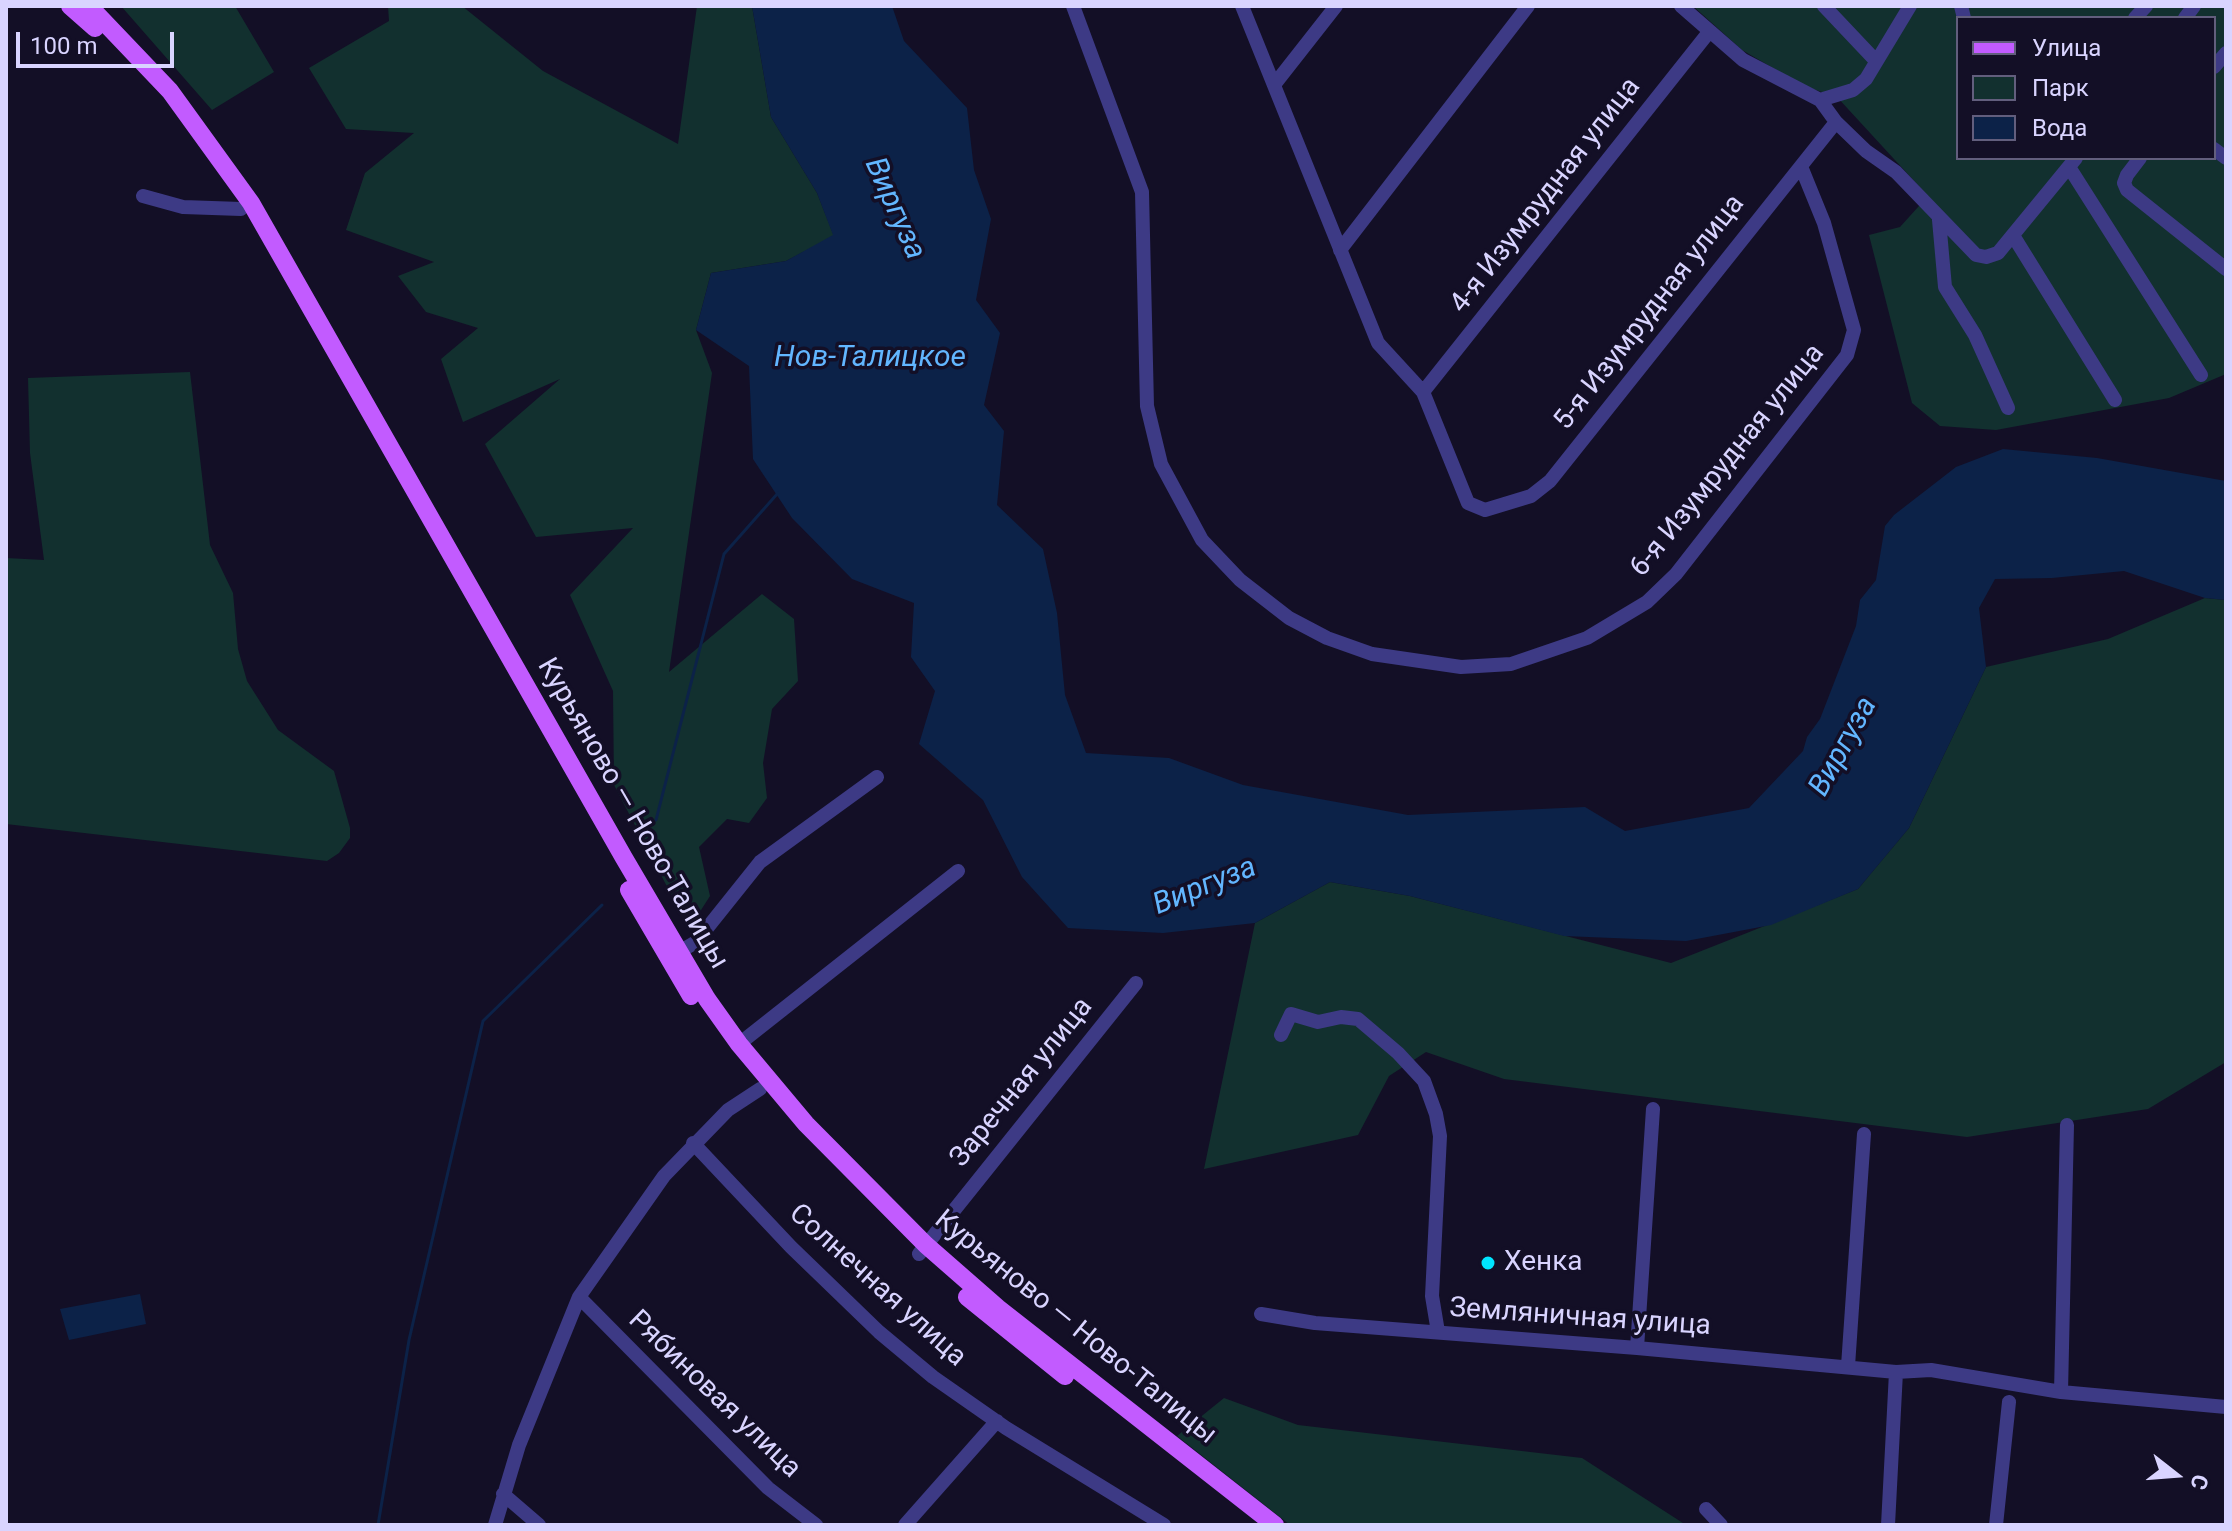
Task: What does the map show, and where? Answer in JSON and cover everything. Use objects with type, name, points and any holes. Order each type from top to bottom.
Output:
[{"type":"main road","name":"Курьяново — Ново-Талицы","points":[[70,6],[120,51],[163,100],[241,209],[669,961],[729,1051],[840,1177],[1028,1348],[1256,1525]]},
{"type":"main road","name":"Курьяново — Ново-Талицы","points":[[89,6],[170,91],[251,203],[679,952],[739,1044],[806,1124],[923,1250],[1275,1525]]},
{"type":"street","name":"6-я Изумрудная улица","points":[[1073,6],[1142,192],[1147,406],[1161,464],[1202,540],[1240,580],[1289,618],[1327,638],[1372,654],[1461,667],[1511,664],[1587,638],[1647,602],[1676,574],[1847,355],[1854,330],[1824,223],[1802,169]]},
{"type":"street","points":[[1242,6],[1378,343],[1423,392]]},
{"type":"street","points":[[1274,85],[1336,6]]},
{"type":"street","points":[[1340,250],[1528,6]]},
{"type":"street","points":[[1681,6],[1743,60],[1820,100],[1836,122],[1926,200],[1939,220],[1976,255],[1986,257],[1998,253],[2073,162],[2201,375]]},
{"type":"street","points":[[1824,6],[1876,61]]},
{"type":"street","points":[[1820,100],[1853,90],[1866,79],[1910,6]]},
{"type":"street","name":"4-я Изумрудная улица","points":[[1423,392],[1709,32]]},
{"type":"street","name":"5-я Изумрудная улица","points":[[1423,392],[1468,503],[1485,510],[1531,496],[1550,481],[1770,203],[1802,169],[1836,122]]},
{"type":"street","points":[[2138,160],[2127,175],[2124,183],[2127,190],[2226,269]]},
{"type":"street","points":[[143,196],[183,207],[241,209]]},
{"type":"street","points":[[1939,220],[1945,287],[1975,335],[2008,408]]},
{"type":"street","points":[[2014,237],[2115,400]]},
{"type":"street","points":[[679,952],[696,942],[760,862],[877,777]]},
{"type":"street","points":[[739,1044],[958,871]]},
{"type":"street","name":"Заречная улица","points":[[923,1250],[1136,983]]},
{"type":"street","points":[[1281,1035],[1291,1014],[1318,1022],[1341,1017],[1358,1019],[1398,1053],[1424,1081],[1440,1136],[1432,1296],[1438,1332]]},
{"type":"street","points":[[495,1525],[540,1387],[579,1297],[636,1212],[693,1143],[728,1110],[760,1089]]},
{"type":"street","points":[[1637,1348],[1653,1109]]},
{"type":"street","points":[[2061,1392],[2067,1125]]},
{"type":"street","points":[[1848,1366],[1864,1134]]},
{"type":"street","name":"Солнечная улица","points":[[693,1143],[791,1247],[879,1332],[933,1377],[997,1421],[1164,1525]]},
{"type":"street","name":"Рябиновая улица","points":[[579,1297],[768,1488],[816,1525]]},
{"type":"street","name":"Земляничная улица","points":[[1261,1314],[1300,1322],[1896,1372],[1931,1370],[2061,1392],[2226,1407]]},
{"type":"street","points":[[1888,1525],[1896,1372]]},
{"type":"street","points":[[1996,1525],[2009,1402]]},
{"type":"street","points":[[905,1525],[997,1421]]},
{"type":"street","points":[[503,1494],[539,1525]]},
{"type":"street","points":[[1706,1509],[1721,1525]]},
{"type":"green space","points":[[121,6],[235,6],[274,72],[212,110]]},
{"type":"green space","points":[[388,6],[462,6],[543,71],[678,144],[697,6],[752,6],[771,117],[817,193],[834,236],[786,261],[711,273],[696,330],[712,373],[669,672],[762,594],[794,619],[798,681],[772,709],[763,763],[767,798],[749,823],[727,819],[699,847],[710,896],[694,921],[686,923],[614,785],[613,691],[570,595],[633,528],[536,537],[485,444],[560,379],[463,422],[441,359],[478,328],[426,312],[398,276],[434,262],[346,230],[365,173],[414,133],[346,129],[309,68],[389,21]]},
{"type":"green space","points":[[1693,6],[2226,6],[2226,374],[2169,398],[1996,430],[1940,426],[1912,403],[1869,235],[1900,227],[1928,196],[1837,97],[1804,86],[1742,50]]},
{"type":"green space","points":[[190,372],[210,545],[233,593],[238,649],[247,681],[278,730],[334,771],[350,828],[350,838],[339,853],[327,861],[6,824],[6,558],[44,560],[30,453],[28,378]]},
{"type":"green space","points":[[2205,598],[2226,600],[2226,1062],[2148,1109],[1967,1137],[1504,1079],[1426,1052],[1389,1076],[1358,1135],[1204,1169],[1255,923],[1330,882],[1410,896],[1671,963],[1858,889],[1909,828],[1986,667],[2108,639]]},
{"type":"green space","points":[[1224,1398],[1298,1425],[1582,1458],[1686,1525],[1290,1525],[1177,1436]]},
{"type":"water","name":"Нов-Талицкое","points":[[752,6],[892,6],[904,41],[967,108],[974,170],[991,219],[976,300],[1000,333],[984,405],[1004,431],[997,505],[1043,549],[1057,613],[1065,695],[1086,753],[1169,758],[1243,785],[1408,815],[1585,807],[1625,831],[1749,808],[1803,751],[1807,737],[1820,719],[1856,626],[1860,600],[1876,580],[1885,526],[1894,515],[1956,467],[2003,449],[2097,458],[2226,481],[2226,600],[2205,598],[2124,571],[2052,578],[1995,579],[1979,608],[1986,667],[1909,828],[1858,889],[1771,925],[1686,941],[1564,936],[1410,896],[1330,882],[1255,923],[1163,933],[1068,928],[1022,877],[983,800],[919,744],[935,691],[911,657],[914,603],[852,579],[792,518],[753,459],[749,366],[696,330],[711,273],[786,261],[833,235],[817,193],[771,117]]},
{"type":"water","points":[[140,1294],[146,1324],[69,1340],[60,1309]]},
{"type":"waterway","points":[[656,820],[724,554],[778,493]]},
{"type":"waterway","points":[[378,1525],[409,1340],[483,1021],[602,905]]},
{"type":"place","name":"Хенка","points":[[1488,1263]]},
{"type":"water label","name":"Виргуза","points":[[894,209]]},
{"type":"water label","name":"Виргуза","points":[[1844,747]]},
{"type":"water label","name":"Виргуза","points":[[1205,887]]}]
